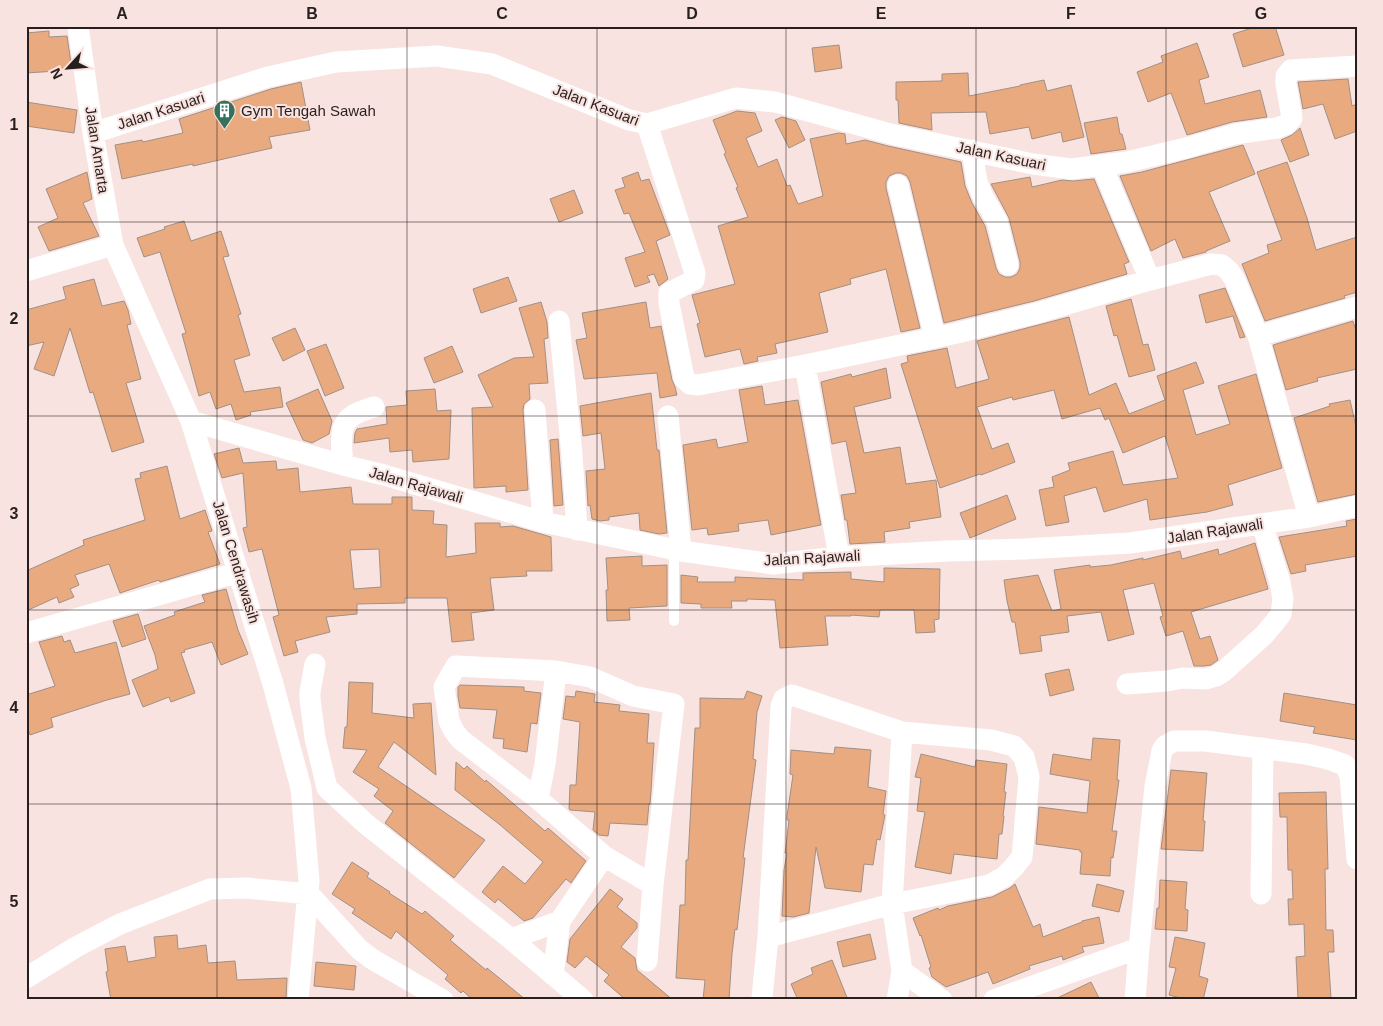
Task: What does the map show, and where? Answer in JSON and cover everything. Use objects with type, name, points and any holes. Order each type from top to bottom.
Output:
[{"type":"street","name":"Jalan Amarta","points":[[78,26],[93,133],[113,244]]},
{"type":"street","name":"Jalan Kasuari","points":[[93,133],[268,77],[336,62],[437,56],[492,64],[629,120],[647,124],[736,98],[775,102],[892,134],[1033,164],[1071,169],[1127,162],[1236,134],[1277,128],[1287,124],[1292,118],[1286,84],[1286,76],[1291,70],[1357,66]]},
{"type":"street","points":[[647,124],[695,272],[694,280],[669,294],[669,303],[684,378],[690,384],[698,386],[805,366],[935,338],[1037,313],[1212,264],[1222,265],[1229,270],[1235,280],[1258,336],[1309,517]]},
{"type":"street","points":[[972,150],[977,182],[983,197],[997,221],[1008,265]]},
{"type":"street","points":[[1102,166],[1150,280]]},
{"type":"street","points":[[898,185],[935,338]]},
{"type":"street","points":[[26,271],[113,244]]},
{"type":"street","name":"Jalan Cendrawasih","points":[[113,244],[191,420],[273,684],[301,788],[309,894],[298,1000]]},
{"type":"street","points":[[1258,336],[1357,307]]},
{"type":"street","points":[[559,321],[577,530]]},
{"type":"street","points":[[805,366],[839,557]]},
{"type":"street","points":[[343,465],[341,450],[343,427],[346,422],[357,414],[374,407]]},
{"type":"street","points":[[535,410],[543,522]]},
{"type":"street","points":[[668,416],[678,550]]},
{"type":"street","name":"Jalan Rajawali","points":[[191,420],[543,522],[678,550],[774,564],[839,557],[1130,543],[1309,517],[1357,506]]},
{"type":"street","points":[[1127,684],[1167,682],[1183,678],[1206,679],[1216,676],[1264,635],[1275,622],[1281,614],[1283,599],[1280,582],[1262,524]]},
{"type":"street","points":[[26,633],[239,572]]},
{"type":"street","points":[[315,664],[310,699],[315,738],[327,788],[366,824],[512,939],[582,1000]]},
{"type":"street","points":[[647,961],[653,885],[674,704],[633,696],[590,677],[556,671],[456,666],[444,687],[449,720],[460,740],[538,799],[604,856],[653,885]]},
{"type":"street","points":[[538,799],[546,764],[556,671]]},
{"type":"street","points":[[762,998],[768,937],[782,706],[784,699],[792,695],[902,732],[991,740],[1014,746],[1024,757],[1029,777],[1022,857],[1004,877],[989,884],[892,904],[768,937]]},
{"type":"street","points":[[897,1000],[902,972],[892,904],[902,732]]},
{"type":"street","points":[[1135,1000],[1155,786],[1162,751],[1165,746],[1174,741],[1205,741],[1306,754],[1328,758],[1345,765],[1350,776],[1357,860]]},
{"type":"street","points":[[1261,894],[1263,748]]},
{"type":"street","points":[[553,975],[560,921],[604,856]]},
{"type":"street","points":[[26,978],[76,947],[120,924],[210,889],[247,888],[309,894],[359,949],[372,960],[443,1000]]},
{"type":"street","points":[[512,939],[560,921]]},
{"type":"street","points":[[994,1000],[1139,948]]},
{"type":"street","points":[[902,972],[942,1000]]},
{"type":"lane","points":[[674,621],[678,550]]},
{"type":"building","points":[[1258,26],[1275,26],[1284,55],[1243,67],[1233,34]]},
{"type":"building","points":[[49,31],[49,37],[67,36],[72,70],[26,73],[26,33]]},
{"type":"building","points":[[1197,43],[1209,77],[1199,80],[1205,104],[1260,90],[1267,117],[1232,122],[1187,135],[1171,93],[1148,102],[1137,72],[1163,62],[1161,56]]},
{"type":"building","points":[[839,45],[842,68],[815,72],[812,48]]},
{"type":"building","points":[[968,73],[969,96],[1044,80],[1047,91],[1071,85],[1084,137],[1063,142],[1061,132],[1032,139],[1029,127],[990,134],[986,112],[931,113],[932,130],[899,123],[896,82],[942,81],[942,74]]},
{"type":"building","points":[[1348,79],[1352,106],[1357,104],[1357,131],[1335,139],[1323,104],[1303,109],[1298,82]]},
{"type":"building","points":[[301,82],[310,130],[269,137],[272,148],[193,166],[193,164],[122,179],[115,145],[142,140],[143,142],[183,133],[179,119],[271,89]]},
{"type":"building","points":[[26,102],[77,110],[74,133],[26,126]]},
{"type":"building","points":[[737,111],[755,113],[762,131],[746,138],[758,167],[777,159],[787,186],[790,185],[798,204],[823,196],[810,139],[839,133],[845,134],[846,144],[865,140],[961,162],[965,186],[985,226],[996,268],[999,274],[1005,277],[1017,274],[1020,262],[1009,218],[991,184],[1030,177],[1032,187],[1062,180],[1094,179],[1129,262],[1124,264],[1127,274],[1034,301],[944,323],[910,182],[907,176],[896,173],[889,176],[886,188],[920,328],[901,332],[886,269],[850,279],[851,284],[819,293],[828,332],[775,344],[777,353],[757,357],[758,361],[744,364],[740,349],[705,357],[697,324],[700,323],[692,295],[735,284],[718,226],[748,217],[713,120]]},
{"type":"building","points":[[782,117],[796,121],[805,140],[789,148],[775,120]]},
{"type":"building","points":[[1117,117],[1120,134],[1122,134],[1126,149],[1091,154],[1084,123]]},
{"type":"building","points":[[1300,128],[1309,155],[1290,162],[1281,140],[1292,135]]},
{"type":"building","points":[[1243,145],[1255,174],[1209,192],[1230,241],[1206,252],[1183,258],[1175,239],[1151,251],[1120,176]]},
{"type":"building","points":[[1287,162],[1316,250],[1357,237],[1357,292],[1344,296],[1345,298],[1265,321],[1242,264],[1269,253],[1267,245],[1282,240],[1257,172]]},
{"type":"building","points":[[87,172],[92,199],[83,203],[99,236],[49,251],[38,227],[58,218],[46,189]]},
{"type":"building","points":[[638,172],[641,181],[649,179],[670,235],[656,241],[668,279],[659,286],[654,274],[647,276],[650,282],[635,287],[625,258],[645,252],[629,213],[624,214],[615,190],[625,187],[622,178]]},
{"type":"building","points":[[574,190],[583,213],[559,222],[550,199]]},
{"type":"building","points":[[184,221],[191,241],[221,231],[229,256],[223,257],[241,314],[238,315],[250,355],[234,360],[244,392],[280,387],[283,407],[250,412],[251,415],[236,420],[231,404],[216,409],[210,392],[199,396],[182,334],[186,333],[160,252],[144,257],[137,238]]},
{"type":"building","points":[[508,277],[517,301],[481,313],[473,289]]},
{"type":"building","points":[[94,279],[102,306],[124,301],[131,324],[127,325],[141,379],[126,383],[144,442],[112,452],[93,392],[90,393],[70,328],[54,376],[34,369],[44,342],[26,346],[26,310],[66,299],[63,287]]},
{"type":"building","points":[[1225,288],[1245,337],[1240,338],[1233,316],[1206,323],[1199,295]]},
{"type":"building","points":[[1131,299],[1143,345],[1148,344],[1155,370],[1129,377],[1117,335],[1114,336],[1106,306]]},
{"type":"building","points":[[541,302],[547,322],[548,338],[544,339],[548,383],[529,384],[530,399],[524,404],[528,490],[506,492],[506,486],[474,488],[472,408],[493,407],[478,375],[514,358],[534,357],[519,308]]},
{"type":"building","points":[[646,302],[650,328],[661,326],[677,395],[660,398],[657,373],[584,379],[576,340],[587,338],[582,313]]},
{"type":"building","points":[[1069,317],[1089,395],[1116,383],[1129,414],[1165,400],[1157,376],[1196,362],[1204,383],[1183,390],[1196,435],[1230,424],[1218,386],[1256,374],[1282,468],[1228,485],[1233,505],[1207,512],[1150,520],[1147,499],[1104,512],[1096,487],[1064,496],[1069,522],[1046,526],[1039,490],[1054,487],[1052,477],[1070,470],[1068,463],[1113,451],[1123,485],[1178,478],[1165,436],[1123,453],[1109,418],[1105,420],[1100,408],[1062,419],[1054,390],[1013,400],[1012,397],[977,407],[992,449],[1008,443],[1015,462],[940,488],[901,364],[908,362],[907,356],[947,348],[956,388],[989,379],[977,341]]},
{"type":"building","points":[[1353,321],[1357,334],[1357,369],[1317,378],[1318,381],[1286,390],[1273,345]]},
{"type":"building","points":[[295,328],[305,350],[283,361],[272,338]]},
{"type":"building","points":[[326,344],[344,388],[325,396],[307,351]]},
{"type":"building","points":[[452,346],[463,372],[434,383],[424,358]]},
{"type":"building","points":[[886,368],[891,398],[854,407],[864,453],[900,447],[906,484],[936,480],[941,517],[909,522],[910,528],[884,532],[885,542],[850,544],[841,495],[856,493],[846,441],[832,444],[821,382],[851,374],[852,377]]},
{"type":"building","points":[[762,386],[765,405],[798,400],[821,525],[771,535],[768,520],[738,524],[739,531],[708,535],[707,528],[692,530],[683,445],[716,439],[718,448],[748,442],[739,390]]},
{"type":"building","points":[[318,389],[332,421],[329,434],[312,443],[303,440],[286,403]]},
{"type":"building","points":[[435,389],[437,411],[451,410],[449,459],[413,462],[412,450],[390,452],[389,438],[354,443],[357,429],[387,424],[386,407],[407,405],[406,391]]},
{"type":"building","points":[[651,393],[667,533],[659,534],[640,530],[639,513],[609,517],[609,520],[600,521],[592,519],[590,505],[588,506],[586,471],[605,469],[601,433],[583,436],[580,406]]},
{"type":"building","points":[[1350,400],[1357,431],[1357,494],[1318,502],[1294,418],[1330,406],[1329,404]]},
{"type":"building","points":[[558,439],[563,505],[554,506],[550,440]]},
{"type":"building","points":[[239,448],[243,463],[276,461],[277,470],[298,468],[300,492],[351,487],[353,504],[392,504],[392,497],[412,497],[412,510],[434,511],[433,524],[447,525],[446,557],[476,553],[475,523],[500,523],[500,527],[513,526],[551,537],[552,571],[526,571],[527,576],[490,578],[494,610],[471,613],[474,640],[452,642],[447,598],[405,598],[405,603],[357,604],[357,614],[326,617],[330,632],[295,641],[298,652],[284,656],[273,617],[279,615],[262,549],[249,552],[243,528],[247,527],[243,473],[222,478],[214,454]],"holes":[[[379,549],[381,587],[354,589],[350,550]]]},
{"type":"building","points":[[167,466],[180,519],[205,510],[212,531],[208,532],[220,564],[160,582],[159,580],[120,593],[109,564],[75,575],[79,585],[70,589],[74,597],[59,603],[57,597],[26,611],[26,571],[84,545],[83,540],[145,520],[135,479],[141,478],[140,473]]},
{"type":"building","points":[[1007,495],[1016,519],[970,538],[960,513]]},
{"type":"building","points":[[1357,519],[1357,556],[1305,565],[1306,571],[1291,574],[1279,537],[1347,526],[1346,521]]},
{"type":"building","points":[[1255,543],[1268,589],[1191,612],[1200,639],[1210,636],[1218,660],[1211,665],[1194,666],[1183,631],[1166,636],[1160,617],[1163,616],[1154,583],[1123,590],[1134,634],[1108,641],[1101,612],[1067,616],[1069,632],[1040,636],[1042,651],[1020,654],[1015,622],[1012,622],[1004,580],[1038,575],[1052,611],[1061,609],[1054,570],[1090,565],[1090,567],[1111,565],[1180,551],[1182,559],[1218,549],[1219,555]]},
{"type":"building","points":[[642,556],[642,566],[667,565],[667,606],[629,608],[630,620],[607,621],[606,558]]},
{"type":"building","points":[[884,568],[940,569],[939,619],[934,620],[935,632],[916,633],[914,610],[880,610],[879,617],[825,616],[828,645],[780,648],[775,600],[747,599],[747,601],[731,601],[732,608],[701,608],[701,604],[681,603],[681,575],[698,577],[697,582],[735,582],[735,577],[803,580],[803,573],[851,572],[851,579],[884,582]]},
{"type":"building","points":[[226,589],[238,630],[248,654],[221,665],[212,642],[184,650],[185,652],[181,653],[195,693],[171,702],[169,697],[143,707],[132,680],[158,669],[144,626],[175,615],[174,612],[205,602],[202,595]]},
{"type":"building","points":[[138,614],[146,639],[122,647],[113,621]]},
{"type":"building","points":[[62,636],[64,642],[70,640],[75,653],[116,642],[130,694],[51,718],[53,727],[30,735],[26,724],[26,695],[55,686],[39,642]]},
{"type":"building","points":[[1069,669],[1074,690],[1050,696],[1045,674]]},
{"type":"building","points":[[349,682],[373,683],[372,713],[414,718],[413,704],[431,703],[436,775],[394,742],[378,767],[485,840],[454,878],[385,823],[393,811],[374,796],[379,789],[353,772],[367,750],[343,748],[345,727],[347,727]]},
{"type":"building","points":[[460,685],[524,687],[524,691],[541,693],[537,724],[531,723],[527,752],[503,748],[504,739],[493,738],[497,710],[460,708],[458,687]]},
{"type":"building","points":[[576,691],[595,694],[594,702],[620,705],[619,711],[649,714],[647,743],[654,743],[647,825],[610,823],[608,836],[599,835],[593,830],[595,812],[569,809],[570,785],[576,785],[580,722],[563,719],[566,696],[575,697]]},
{"type":"building","points":[[747,691],[762,696],[757,712],[753,759],[756,760],[743,858],[745,858],[737,930],[735,929],[732,954],[729,1000],[703,1000],[705,980],[676,978],[680,905],[685,905],[686,860],[688,860],[695,728],[700,728],[700,698],[744,699]]},
{"type":"building","points":[[1284,693],[1357,705],[1357,740],[1313,733],[1315,727],[1280,721]]},
{"type":"building","points":[[1093,738],[1120,740],[1117,780],[1119,780],[1112,831],[1117,831],[1113,858],[1111,857],[1110,876],[1080,874],[1082,852],[1080,850],[1036,844],[1039,807],[1087,813],[1090,781],[1050,774],[1053,754],[1091,760]]},
{"type":"building","points":[[835,747],[871,750],[868,787],[886,791],[883,814],[885,815],[880,840],[877,839],[873,865],[864,864],[861,892],[825,888],[816,847],[809,913],[793,917],[782,916],[784,870],[787,853],[785,853],[789,820],[787,820],[787,816],[793,775],[790,774],[791,750],[834,754]]},
{"type":"building","points":[[921,754],[975,767],[976,760],[1007,764],[1004,816],[1002,834],[999,834],[997,859],[954,854],[951,874],[915,867],[925,812],[917,811],[921,778],[915,777]]},
{"type":"building","points":[[456,762],[464,769],[467,766],[485,782],[486,780],[545,831],[548,828],[586,861],[571,883],[566,879],[533,918],[524,921],[498,899],[495,903],[482,892],[503,866],[525,884],[543,862],[499,824],[455,790]]},
{"type":"building","points":[[1171,770],[1207,773],[1203,821],[1205,821],[1203,851],[1161,849]]},
{"type":"building","points":[[1326,792],[1328,869],[1325,869],[1326,930],[1333,930],[1334,952],[1328,952],[1331,998],[1298,1000],[1296,957],[1305,956],[1304,924],[1289,925],[1288,899],[1293,899],[1292,870],[1288,870],[1287,817],[1280,817],[1279,793]]},
{"type":"building","points":[[352,862],[369,873],[367,877],[389,893],[422,914],[425,911],[454,936],[450,940],[526,1000],[473,1000],[463,991],[461,993],[445,979],[448,975],[396,931],[391,939],[352,913],[355,909],[332,894]]},
{"type":"building","points":[[1160,880],[1187,882],[1185,909],[1188,910],[1187,931],[1155,929],[1157,908],[1159,908]]},
{"type":"building","points":[[1015,884],[1033,927],[1040,924],[1043,937],[1082,921],[1099,917],[1104,943],[1082,947],[1084,952],[1063,960],[1062,956],[1029,966],[1030,969],[993,984],[988,972],[946,987],[932,977],[929,968],[931,967],[921,935],[913,918],[938,908],[939,910],[948,906],[992,897]]},
{"type":"building","points":[[1097,884],[1124,891],[1119,912],[1092,906]]},
{"type":"building","points":[[610,889],[623,899],[617,907],[637,923],[637,928],[621,947],[635,958],[637,970],[673,1000],[626,1000],[604,981],[609,975],[586,956],[575,968],[567,962],[570,939]]},
{"type":"building","points":[[870,934],[876,959],[843,967],[837,942]]},
{"type":"building","points":[[177,935],[178,949],[206,945],[208,963],[235,961],[237,980],[287,978],[286,1000],[111,1000],[106,972],[108,971],[105,949],[125,946],[128,962],[156,957],[154,937]]},
{"type":"building","points":[[1175,937],[1205,943],[1199,976],[1208,979],[1203,1000],[1189,1000],[1169,995],[1176,968],[1169,967]]},
{"type":"building","points":[[832,960],[848,1000],[798,1000],[791,984],[813,974],[811,968]]},
{"type":"building","points":[[316,962],[356,966],[354,990],[314,986]]},
{"type":"building","points":[[1091,982],[1100,1000],[1053,1000]]},
{"type":"place","name":"Gym Tengah Sawah","points":[[225,130]]}]
